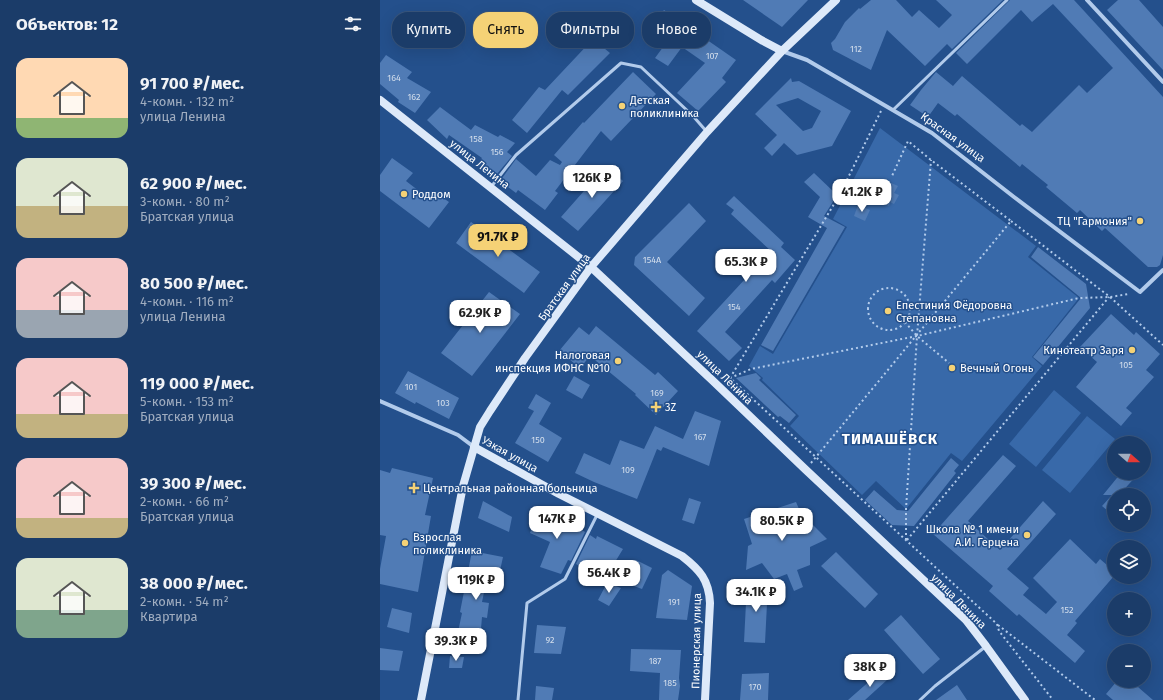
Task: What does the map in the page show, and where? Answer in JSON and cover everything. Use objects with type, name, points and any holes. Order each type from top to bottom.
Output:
[{"type":"main road","name":"Красная улица","points":[[696,0],[763,42],[782,51]]},
{"type":"main road","name":"Братская улица","points":[[421,700],[461,493],[480,427],[525,358],[591,266],[707,132],[782,51],[835,0]]},
{"type":"main road","name":"улица Ленина","points":[[380,100],[591,266],[966,620],[1025,700]]},
{"type":"main road","name":"Узкая улица","points":[[474,448],[682,556],[695,566],[706,583]]},
{"type":"main road","name":"Пионерская улица","points":[[705,700],[710,603],[709,591],[706,583]]},
{"type":"street","points":[[1087,0],[1163,82]]},
{"type":"street","name":"Красная улица","points":[[782,51],[806,60],[932,133],[1140,292]]},
{"type":"street","points":[[1140,292],[1163,270]]},
{"type":"street","name":"Узкая улица","points":[[380,401],[458,435],[474,448]]},
{"type":"lane","points":[[893,110],[1007,0]]},
{"type":"lane","points":[[491,187],[516,154],[621,62],[641,67],[693,116],[707,132]]},
{"type":"lane","points":[[518,700],[527,603],[565,579],[598,513]]},
{"type":"lane","points":[[920,700],[935,686],[986,646]]},
{"type":"path","points":[[730,378],[840,194],[884,105]]},
{"type":"path","points":[[892,176],[908,141],[1110,297],[1163,345]]},
{"type":"path","points":[[906,540],[906,508],[917,336],[931,160]]},
{"type":"path","points":[[816,457],[1011,221]]},
{"type":"path","points":[[882,288],[896,289],[901,292],[906,296],[910,309],[909,315],[905,322],[900,327],[893,330],[879,328],[873,324],[867,310],[871,296],[882,288]]},
{"type":"path","points":[[712,380],[730,378],[751,370],[917,336],[1079,298],[1110,297],[1140,292]]},
{"type":"path","points":[[906,540],[1110,297]]},
{"type":"path","points":[[905,322],[917,336],[949,363]]},
{"type":"path","points":[[730,378],[997,624],[1095,700]]},
{"type":"path","points":[[997,624],[999,631],[1053,700]]},
{"type":"shaded area","points":[[880,128],[1036,246],[1028,257],[1079,298],[1032,357],[1042,366],[962,461],[951,453],[906,509],[876,481],[862,495],[790,426],[799,416],[762,380],[763,378],[749,366],[760,346],[773,354],[847,227],[833,219]]},
{"type":"shaded area","points":[[1054,390],[1081,413],[1036,467],[1009,444]]},
{"type":"shaded area","points":[[1087,416],[1111,436],[1107,436],[1107,449],[1070,493],[1042,470]]},
{"type":"building","points":[[743,0],[808,0],[782,27]]},
{"type":"building","points":[[871,0],[896,0],[912,17],[919,10],[939,28],[952,15],[936,0],[1003,0],[952,49],[947,44],[925,66],[887,30],[871,70],[833,50],[831,43],[845,22],[859,8],[860,9]]},
{"type":"building","points":[[1010,0],[1074,0],[1163,97],[1163,255],[1160,265],[1157,267],[1148,267],[1105,228],[1102,231],[1080,210],[1077,213],[1046,187],[1048,185],[1022,164],[1020,167],[957,114],[955,116],[938,103],[928,117],[910,105],[936,72],[953,86],[962,76],[1020,126],[1022,124],[1032,132],[1079,85],[1087,93],[1113,68],[1053,4],[1032,22],[1021,10],[967,64],[956,53]]},
{"type":"building","points":[[1118,0],[1139,0],[1163,27],[1163,70],[1107,10]]},
{"type":"building","points":[[711,43],[736,60],[722,78],[726,82],[698,111],[677,93],[705,63],[683,48],[711,48]]},
{"type":"building","points":[[585,48],[604,48],[610,53],[568,95],[562,90],[527,133],[512,120],[539,87],[545,90]]},
{"type":"building","points":[[662,48],[681,48],[668,66],[655,58]]},
{"type":"building","points":[[386,55],[412,72],[407,78],[431,92],[415,113],[398,102],[399,100],[380,84],[380,63]]},
{"type":"building","points":[[633,72],[656,94],[611,141],[601,131],[555,191],[558,193],[545,210],[518,190],[516,193],[500,181],[516,159],[536,176],[550,160],[560,165],[562,162],[554,155],[583,122],[584,123]]},
{"type":"building","points":[[791,78],[792,82],[799,81],[851,111],[832,146],[797,155],[784,143],[772,156],[764,148],[777,135],[755,114]],"holes":[[[798,98],[821,111],[812,128],[803,131],[776,105]]]},
{"type":"building","points":[[440,107],[471,130],[475,125],[498,137],[500,135],[515,143],[507,152],[512,156],[497,174],[480,161],[482,158],[449,135],[447,139],[427,120]]},
{"type":"building","name":"Роддом","points":[[392,158],[413,173],[406,181],[428,198],[433,191],[449,202],[429,228],[380,191],[380,175]]},
{"type":"building","points":[[606,166],[623,181],[578,231],[561,217]]},
{"type":"building","points":[[814,173],[835,193],[834,200],[824,216],[845,227],[773,351],[761,345],[827,228],[808,217],[820,197],[804,182]]},
{"type":"building","points":[[889,182],[898,186],[894,193],[899,195],[894,204],[890,202],[889,206],[876,200],[883,187],[886,189]]},
{"type":"building","points":[[734,196],[784,243],[781,247],[795,260],[775,283],[772,280],[725,332],[742,348],[729,361],[697,331],[771,251],[731,214],[734,210],[726,204]]},
{"type":"building","points":[[689,203],[706,221],[667,262],[705,298],[689,316],[634,265],[635,257]]},
{"type":"building","points":[[858,205],[870,210],[865,221],[854,216]]},
{"type":"building","points":[[471,222],[540,272],[524,293],[456,243]]},
{"type":"building","points":[[1038,247],[1086,284],[1090,308],[1043,365],[1033,357],[1081,298],[1031,257]]},
{"type":"building","points":[[489,292],[520,314],[472,376],[441,353]]},
{"type":"building","points":[[1111,314],[1134,335],[1136,332],[1160,354],[1146,370],[1154,377],[1126,408],[1132,413],[1121,426],[1076,387],[1097,362],[1080,347]]},
{"type":"building","name":"Налоговая инспекция ИФНС №10","points":[[596,326],[655,375],[658,372],[678,391],[656,415],[635,395],[636,394],[590,356],[580,368],[559,351],[579,327],[589,335]]},
{"type":"building","points":[[408,371],[459,398],[449,419],[416,402],[415,404],[395,393]]},
{"type":"building","points":[[756,373],[761,378],[759,380],[796,415],[789,423],[780,416],[778,417],[736,378]]},
{"type":"building","points":[[574,376],[590,385],[582,399],[566,390]]},
{"type":"building","points":[[536,394],[551,403],[539,424],[562,438],[548,462],[515,443],[534,411],[528,408]]},
{"type":"building","points":[[695,411],[721,421],[709,466],[663,447],[661,451],[657,449],[637,499],[575,473],[584,453],[610,465],[620,440],[644,449],[655,426],[683,439]]},
{"type":"building","points":[[1003,455],[1016,466],[968,521],[1000,550],[1043,501],[1056,514],[1007,569],[1029,588],[1023,595],[1046,614],[1057,602],[1033,578],[1070,539],[1096,564],[1100,559],[1107,565],[1107,584],[1075,621],[1077,623],[1067,635],[1085,651],[1075,663],[1019,614],[1017,616],[989,591],[993,586],[933,534]]},
{"type":"building","points":[[951,458],[959,465],[954,471],[956,473],[914,526],[892,525],[865,500],[874,490],[897,510],[908,511]]},
{"type":"building","name":"Взрослая поликлиника","points":[[392,468],[433,478],[425,515],[431,516],[418,592],[380,584],[380,569],[386,536],[380,535],[380,470],[390,473]]},
{"type":"building","points":[[1115,480],[1133,480],[1125,488],[1109,488]]},
{"type":"building","points":[[689,498],[701,502],[694,524],[682,520]]},
{"type":"building","points":[[1107,500],[1107,510],[1102,506]]},
{"type":"building","points":[[483,501],[512,517],[509,532],[478,518]]},
{"type":"building","points":[[796,502],[806,525],[811,523],[827,539],[810,547],[810,565],[797,570],[803,587],[794,591],[787,574],[774,579],[762,563],[746,570],[748,546],[752,544],[744,519]]},
{"type":"building","points":[[539,509],[559,519],[560,515],[585,532],[571,561],[568,560],[561,574],[540,567],[550,542],[530,533]]},
{"type":"building","points":[[590,535],[596,539],[597,536],[623,549],[604,580],[576,564]]},
{"type":"building","points":[[472,551],[503,557],[499,575],[488,573],[482,602],[489,603],[487,618],[482,617],[480,640],[485,640],[483,654],[470,654],[471,651],[455,646]]},
{"type":"building","points":[[836,552],[878,594],[865,608],[821,566]]},
{"type":"building","points":[[636,560],[652,568],[642,589],[626,583]]},
{"type":"building","points":[[668,570],[692,586],[687,620],[656,618],[662,575]]},
{"type":"building","points":[[607,583],[621,588],[609,606],[598,600]]},
{"type":"building","points":[[747,583],[768,584],[765,643],[744,642]]},
{"type":"building","points":[[392,608],[412,613],[409,633],[387,627]]},
{"type":"building","points":[[901,615],[940,659],[923,674],[884,630]]},
{"type":"building","points":[[537,625],[566,627],[561,654],[534,653]]},
{"type":"building","points":[[380,648],[403,651],[399,671],[380,670]]},
{"type":"building","points":[[631,649],[681,650],[678,700],[659,700],[660,673],[630,671]]},
{"type":"building","points":[[450,656],[464,657],[462,668],[449,668]]},
{"type":"building","points":[[880,672],[887,680],[865,700],[848,700]]},
{"type":"building","points":[[769,673],[768,700],[740,700],[742,674]]},
{"type":"building","points":[[957,685],[967,700],[936,700]]},
{"type":"building","points":[[536,686],[554,688],[552,700],[535,700]]},
{"type":"building","points":[[1111,688],[1139,688],[1153,700],[1113,700],[1106,694]]},
{"type":"place","name":"Детская поликлиника","points":[[622,106]]},
{"type":"place","name":"Роддом","points":[[404,194]]},
{"type":"place","name":"ТЦ \"Гармония\"","points":[[1140,221]]},
{"type":"place","name":"Епестиния Фёдоровна Степановна","points":[[888,311]]},
{"type":"place","name":"Кинотеатр Заря","points":[[1132,350]]},
{"type":"place","name":"Налоговая инспекция ИФНС №10","points":[[618,361]]},
{"type":"place","name":"Вечный Огонь","points":[[952,368]]},
{"type":"place","name":"3Z","points":[[656,407]]},
{"type":"place","name":"Центральная районная больница","points":[[414,488]]},
{"type":"place","name":"Школа № 1 имени А.И. Герцена","points":[[1027,535]]},
{"type":"place","name":"Взрослая поликлиника","points":[[405,543]]},
{"type":"district","name":"ТИМАШЁВСК","points":[[890,439]]}]
